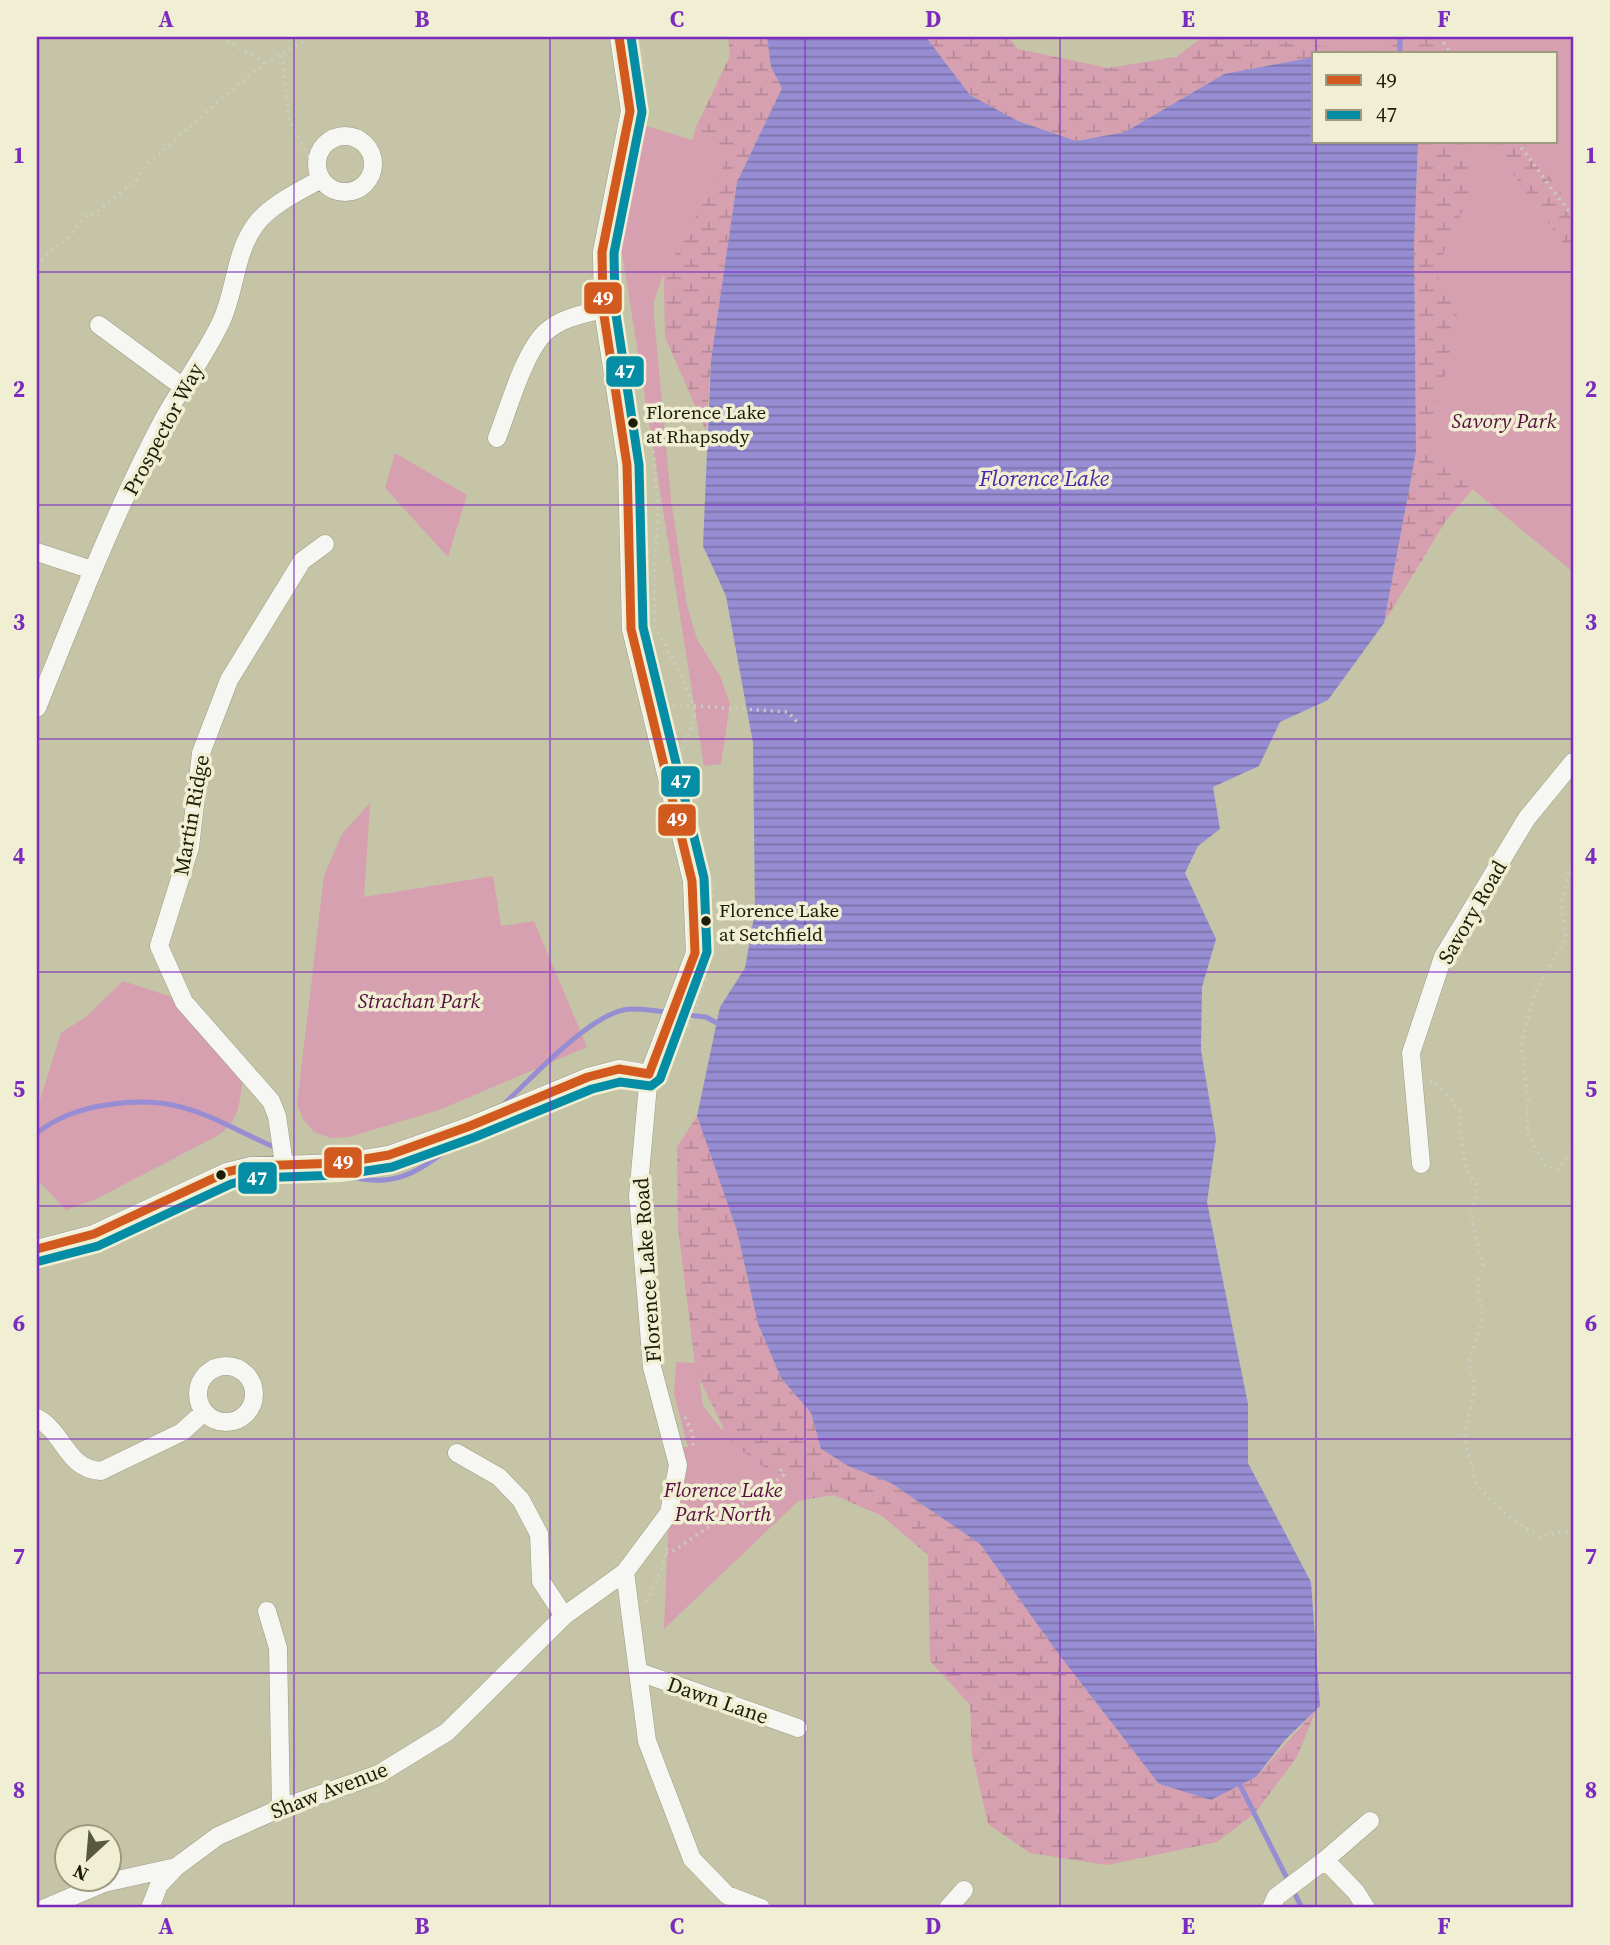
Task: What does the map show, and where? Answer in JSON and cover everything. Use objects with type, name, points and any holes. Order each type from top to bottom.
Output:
[{"type":"street","name":"Florence Lake Road","points":[[619,37],[630,111],[602,252],[603,309],[627,465],[631,629],[692,881],[695,953],[649,1074],[638,1196],[652,1367],[678,1465],[668,1513],[625,1572]]},
{"type":"street","name":"Prospector Way","points":[[37,708],[92,569],[183,387],[221,322],[241,250],[256,223],[288,198],[321,179]]},
{"type":"street","points":[[497,438],[524,366],[546,331],[568,317],[603,309]]},
{"type":"street","points":[[99,325],[183,387]]},
{"type":"street","name":"Martin Ridge","points":[[284,1164],[277,1116],[271,1101],[184,1002],[159,946],[190,847],[201,753],[229,680],[302,561],[325,544]]},
{"type":"street","points":[[37,552],[92,569]]},
{"type":"street","name":"Savory Road","points":[[1421,1164],[1411,1053],[1443,957],[1527,818],[1573,762]]},
{"type":"street","points":[[37,1248],[94,1234],[227,1172],[284,1164],[340,1163],[389,1155],[470,1126],[588,1077],[619,1069],[649,1074]]},
{"type":"street","points":[[37,1418],[54,1430],[72,1460],[91,1470],[102,1471],[182,1432],[204,1412]]},
{"type":"street","points":[[457,1453],[499,1477],[521,1500],[539,1534],[541,1581],[564,1616]]},
{"type":"street","points":[[625,1572],[648,1741],[692,1859],[727,1895],[761,1908]]},
{"type":"street","name":"Shaw Avenue","points":[[46,1908],[104,1883],[176,1867],[218,1836],[281,1808],[379,1774],[447,1732],[564,1616],[625,1572]]},
{"type":"street","points":[[267,1611],[278,1648],[281,1808]]},
{"type":"street","name":"Dawn Lane","points":[[639,1672],[798,1728]]},
{"type":"street","points":[[1271,1908],[1276,1897],[1370,1821]]},
{"type":"street","points":[[1325,1860],[1356,1892],[1366,1908]]},
{"type":"street","points":[[150,1908],[159,1885],[176,1867]]},
{"type":"street","points":[[948,1908],[964,1890]]},
{"type":"path","points":[[221,37],[265,63]]},
{"type":"path","points":[[37,265],[52,249],[67,240],[83,217],[97,212],[136,180],[146,165],[242,78],[291,47],[314,37]]},
{"type":"path","points":[[1439,37],[1450,52]]},
{"type":"path","points":[[282,55],[289,119],[309,158]]},
{"type":"path","points":[[1518,144],[1573,217]]},
{"type":"path","points":[[651,705],[672,703],[788,712],[798,723]]},
{"type":"path","points":[[1573,859],[1561,903],[1566,937],[1535,992],[1521,1044],[1528,1099],[1527,1133],[1546,1167],[1557,1169],[1573,1150]]},
{"type":"path","points":[[1413,1079],[1435,1082],[1460,1110],[1461,1133],[1471,1181],[1478,1186],[1471,1213],[1483,1266],[1478,1279],[1482,1321],[1469,1362],[1475,1389],[1464,1434],[1476,1484],[1506,1516],[1540,1537],[1564,1531],[1573,1534]]},
{"type":"path","points":[[666,1553],[784,1475],[778,1466]]},
{"type":"green space","points":[[728,37],[767,37],[771,67],[782,88],[737,182],[711,360],[706,431],[665,337],[663,244],[696,127],[730,56]]},
{"type":"green space","name":"Savory Park","points":[[926,37],[1008,37],[1018,49],[1108,68],[1176,57],[1203,37],[1563,37],[1573,45],[1573,537],[1477,484],[1445,522],[1384,623],[1416,452],[1414,245],[1418,144],[1558,144],[1558,52],[1312,52],[1312,57],[1224,74],[1125,132],[1076,141],[1018,121],[970,95]]},
{"type":"green space","points":[[1239,37],[1408,37],[1396,45],[1354,48],[1277,41],[1239,41]]},
{"type":"green space","points":[[1446,37],[1573,37],[1573,209],[1525,144],[1558,144],[1558,52],[1457,52]]},
{"type":"green space","points":[[640,124],[731,152],[662,278],[654,301],[671,500],[687,606],[697,639],[721,678],[730,704],[721,764],[704,766],[621,247],[621,197]]},
{"type":"green space","name":"Savory Park","points":[[1467,144],[1491,144],[1573,257],[1573,572],[1431,455],[1433,422],[1459,306],[1434,273],[1473,187]]},
{"type":"green space","points":[[395,453],[467,495],[448,557],[385,488]]},
{"type":"green space","name":"Strachan Park","points":[[370,803],[364,897],[493,876],[501,926],[534,921],[587,1047],[439,1110],[349,1137],[331,1138],[314,1132],[303,1119],[297,1104],[324,876],[342,834]]},
{"type":"green space","points":[[123,981],[172,997],[242,1083],[238,1106],[233,1120],[217,1136],[96,1199],[66,1210],[37,1179],[37,1109],[61,1033],[87,1016]]},
{"type":"green space","points":[[697,1116],[737,1231],[758,1324],[781,1378],[811,1413],[821,1449],[848,1466],[891,1483],[980,1544],[1057,1652],[1159,1784],[1211,1800],[1256,1777],[1316,1710],[1297,1757],[1255,1813],[1217,1842],[1107,1865],[1030,1853],[988,1824],[972,1754],[970,1705],[930,1661],[928,1555],[882,1516],[834,1495],[791,1502],[709,1475],[723,1427],[696,1372],[678,1229],[677,1147]]},
{"type":"green space","name":"Florence Lake Park North","points":[[676,1362],[697,1363],[703,1406],[733,1444],[762,1466],[813,1487],[664,1629],[672,1447],[688,1447],[674,1394]]},
{"type":"water","name":"Florence Lake","points":[[767,37],[926,37],[970,95],[1018,121],[1076,141],[1125,132],[1224,74],[1312,57],[1312,144],[1418,144],[1414,245],[1416,452],[1384,623],[1328,700],[1280,722],[1259,766],[1213,787],[1220,829],[1198,846],[1185,873],[1216,939],[1202,987],[1201,1050],[1216,1139],[1207,1202],[1248,1404],[1248,1463],[1311,1582],[1320,1706],[1285,1740],[1256,1777],[1211,1800],[1159,1784],[1057,1652],[980,1544],[891,1483],[848,1466],[821,1449],[811,1413],[781,1378],[758,1324],[737,1231],[697,1116],[720,1007],[745,968],[755,911],[753,743],[726,596],[703,546],[711,360],[737,182],[782,88],[771,67]]},
{"type":"waterway","points":[[1400,37],[1400,52]]},
{"type":"waterway","points":[[503,1105],[581,1033],[616,1012],[649,1010],[706,1017],[717,1023]]},
{"type":"waterway","points":[[37,1133],[61,1118],[88,1109],[132,1102],[155,1103],[195,1111],[276,1148]]},
{"type":"waterway","points":[[330,1170],[353,1177],[389,1180],[420,1168],[469,1134]]},
{"type":"waterway","points":[[1240,1785],[1302,1908]]},
{"type":"transit line","name":"49","points":[[619,37],[630,111],[602,252],[603,309],[627,465],[631,629],[692,881],[695,953],[649,1074]]},
{"type":"transit line","name":"47","points":[[40,1261],[98,1246],[231,1184],[253,1178],[340,1175],[392,1167],[475,1137],[592,1089],[620,1082],[651,1086],[660,1079],[707,952],[704,878],[643,627],[639,465],[615,308],[614,253],[642,112],[631,37]]},
{"type":"transit line","name":"49","points":[[37,1249],[94,1234],[227,1172],[251,1166],[340,1163],[389,1155],[470,1126],[588,1077],[619,1069],[649,1074]]},
{"type":"place","name":"Florence Lake at Rhapsody","points":[[633,423]]},
{"type":"place","name":"Florence Lake at Setchfield","points":[[706,921]]}]
